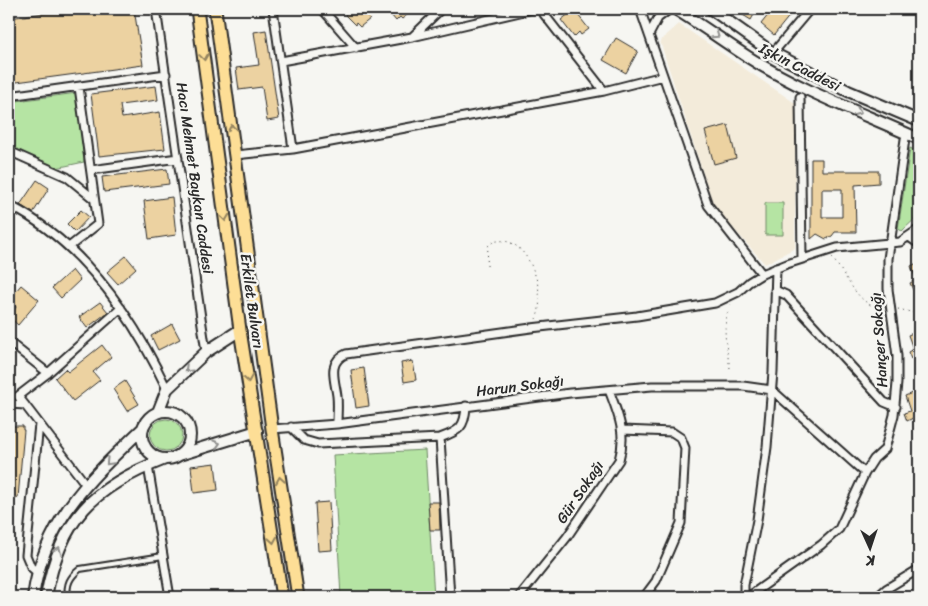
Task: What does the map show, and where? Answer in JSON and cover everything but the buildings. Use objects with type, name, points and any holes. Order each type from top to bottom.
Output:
[{"type":"main road","name":"Erkilet Bulvarı","points":[[197,9],[240,330],[282,597]]},
{"type":"main road","name":"Erkilet Bulvarı","points":[[215,9],[272,429],[298,597]]},
{"type":"main road","points":[[240,330],[258,326]]},
{"type":"main road","points":[[257,432],[272,429]]},
{"type":"street","name":"Hacı Mehmet Baykan Caddesi","points":[[156,9],[206,352]]},
{"type":"street","points":[[273,9],[293,148]]},
{"type":"street","points":[[322,9],[356,48]]},
{"type":"street","points":[[412,37],[441,9]]},
{"type":"street","points":[[280,61],[412,37],[533,9]]},
{"type":"street","points":[[540,9],[604,91]]},
{"type":"street","points":[[640,9],[708,205],[762,274]]},
{"type":"street","points":[[649,35],[658,18],[670,9]]},
{"type":"street","name":"Işkın Caddesi","points":[[675,9],[748,57],[802,87],[919,139]]},
{"type":"street","name":"Işkın Caddesi","points":[[711,9],[774,53],[848,91],[919,121]]},
{"type":"street","points":[[774,53],[810,9]]},
{"type":"street","points":[[9,96],[166,74]]},
{"type":"street","points":[[235,155],[293,148],[604,91],[663,76]]},
{"type":"street","points":[[69,248],[98,224],[79,87]]},
{"type":"street","points":[[800,97],[802,259]]},
{"type":"street","name":"Hançer Sokağı","points":[[748,597],[821,545],[839,529],[865,472],[874,459],[885,449],[896,407],[897,370],[888,276],[889,242],[905,139]]},
{"type":"street","points":[[9,151],[67,178],[95,199]]},
{"type":"street","points":[[91,170],[178,158]]},
{"type":"street","points":[[9,205],[42,226],[69,248],[102,282],[145,346],[167,389]]},
{"type":"street","points":[[337,424],[337,397],[333,372],[336,361],[343,356],[531,328],[657,313],[715,303],[738,292],[749,282],[776,268],[837,248],[900,242],[919,229]]},
{"type":"street","points":[[909,237],[919,244]]},
{"type":"street","points":[[744,597],[744,585],[760,501],[767,447],[772,390],[776,268]]},
{"type":"street","points":[[775,290],[786,295],[884,402],[896,407]]},
{"type":"street","points":[[86,486],[18,396],[48,373],[121,308]]},
{"type":"street","points":[[158,412],[167,389],[206,352],[240,330]]},
{"type":"street","points":[[9,342],[48,373]]},
{"type":"street","name":"Harun Sokağı","points":[[272,429],[337,424],[466,406],[652,386],[743,386],[772,390]]},
{"type":"street","name":"Gür Sokağı","points":[[519,597],[567,536],[619,460],[622,446],[622,430],[609,390]]},
{"type":"street","points":[[772,390],[865,472]]},
{"type":"street","points":[[9,404],[25,405]]},
{"type":"street","points":[[291,427],[304,440],[318,444],[440,438],[459,430],[465,420],[466,406]]},
{"type":"street","points":[[33,597],[38,573],[52,533],[63,515],[86,486],[143,428],[150,417],[158,412],[168,411],[177,414],[188,425],[190,431],[189,441],[185,450],[178,456]]},
{"type":"street","points":[[38,573],[31,567],[26,555],[39,424]]},
{"type":"street","points":[[143,428],[142,440],[146,449],[156,457],[165,459]]},
{"type":"street","points":[[622,430],[672,432],[681,438],[685,448],[681,523],[656,581],[644,597]]},
{"type":"street","points":[[46,597],[56,555],[76,518],[87,504],[106,489],[165,459],[257,432]]},
{"type":"street","points":[[440,438],[450,597]]},
{"type":"street","points":[[148,466],[170,597]]},
{"type":"street","points":[[877,597],[886,589],[919,569]]},
{"type":"street","points":[[886,589],[889,597]]},
{"type":"lane","points":[[68,597],[67,591],[70,577],[80,569],[164,556]]},
{"type":"path","points":[[487,266],[488,246],[493,242],[506,241],[523,251],[534,274],[541,303],[531,328]]},
{"type":"path","points":[[827,252],[848,278],[863,301],[874,308],[890,308],[919,314]]},
{"type":"path","points":[[730,368],[725,323],[730,307],[738,292]]},
{"type":"shaded area","points":[[679,24],[795,103],[795,248],[765,264],[714,207],[660,41]]},
{"type":"green space","points":[[77,93],[84,162],[56,168],[9,146],[9,102]]},
{"type":"green space","points":[[910,148],[919,152],[919,215],[902,231],[898,229]]},
{"type":"green space","points":[[765,203],[783,203],[783,235],[765,235]]},
{"type":"green space","points":[[166,419],[178,423],[182,435],[178,447],[166,451],[154,447],[150,435],[154,423]]},
{"type":"green space","points":[[425,450],[434,597],[341,597],[333,455]]}]
